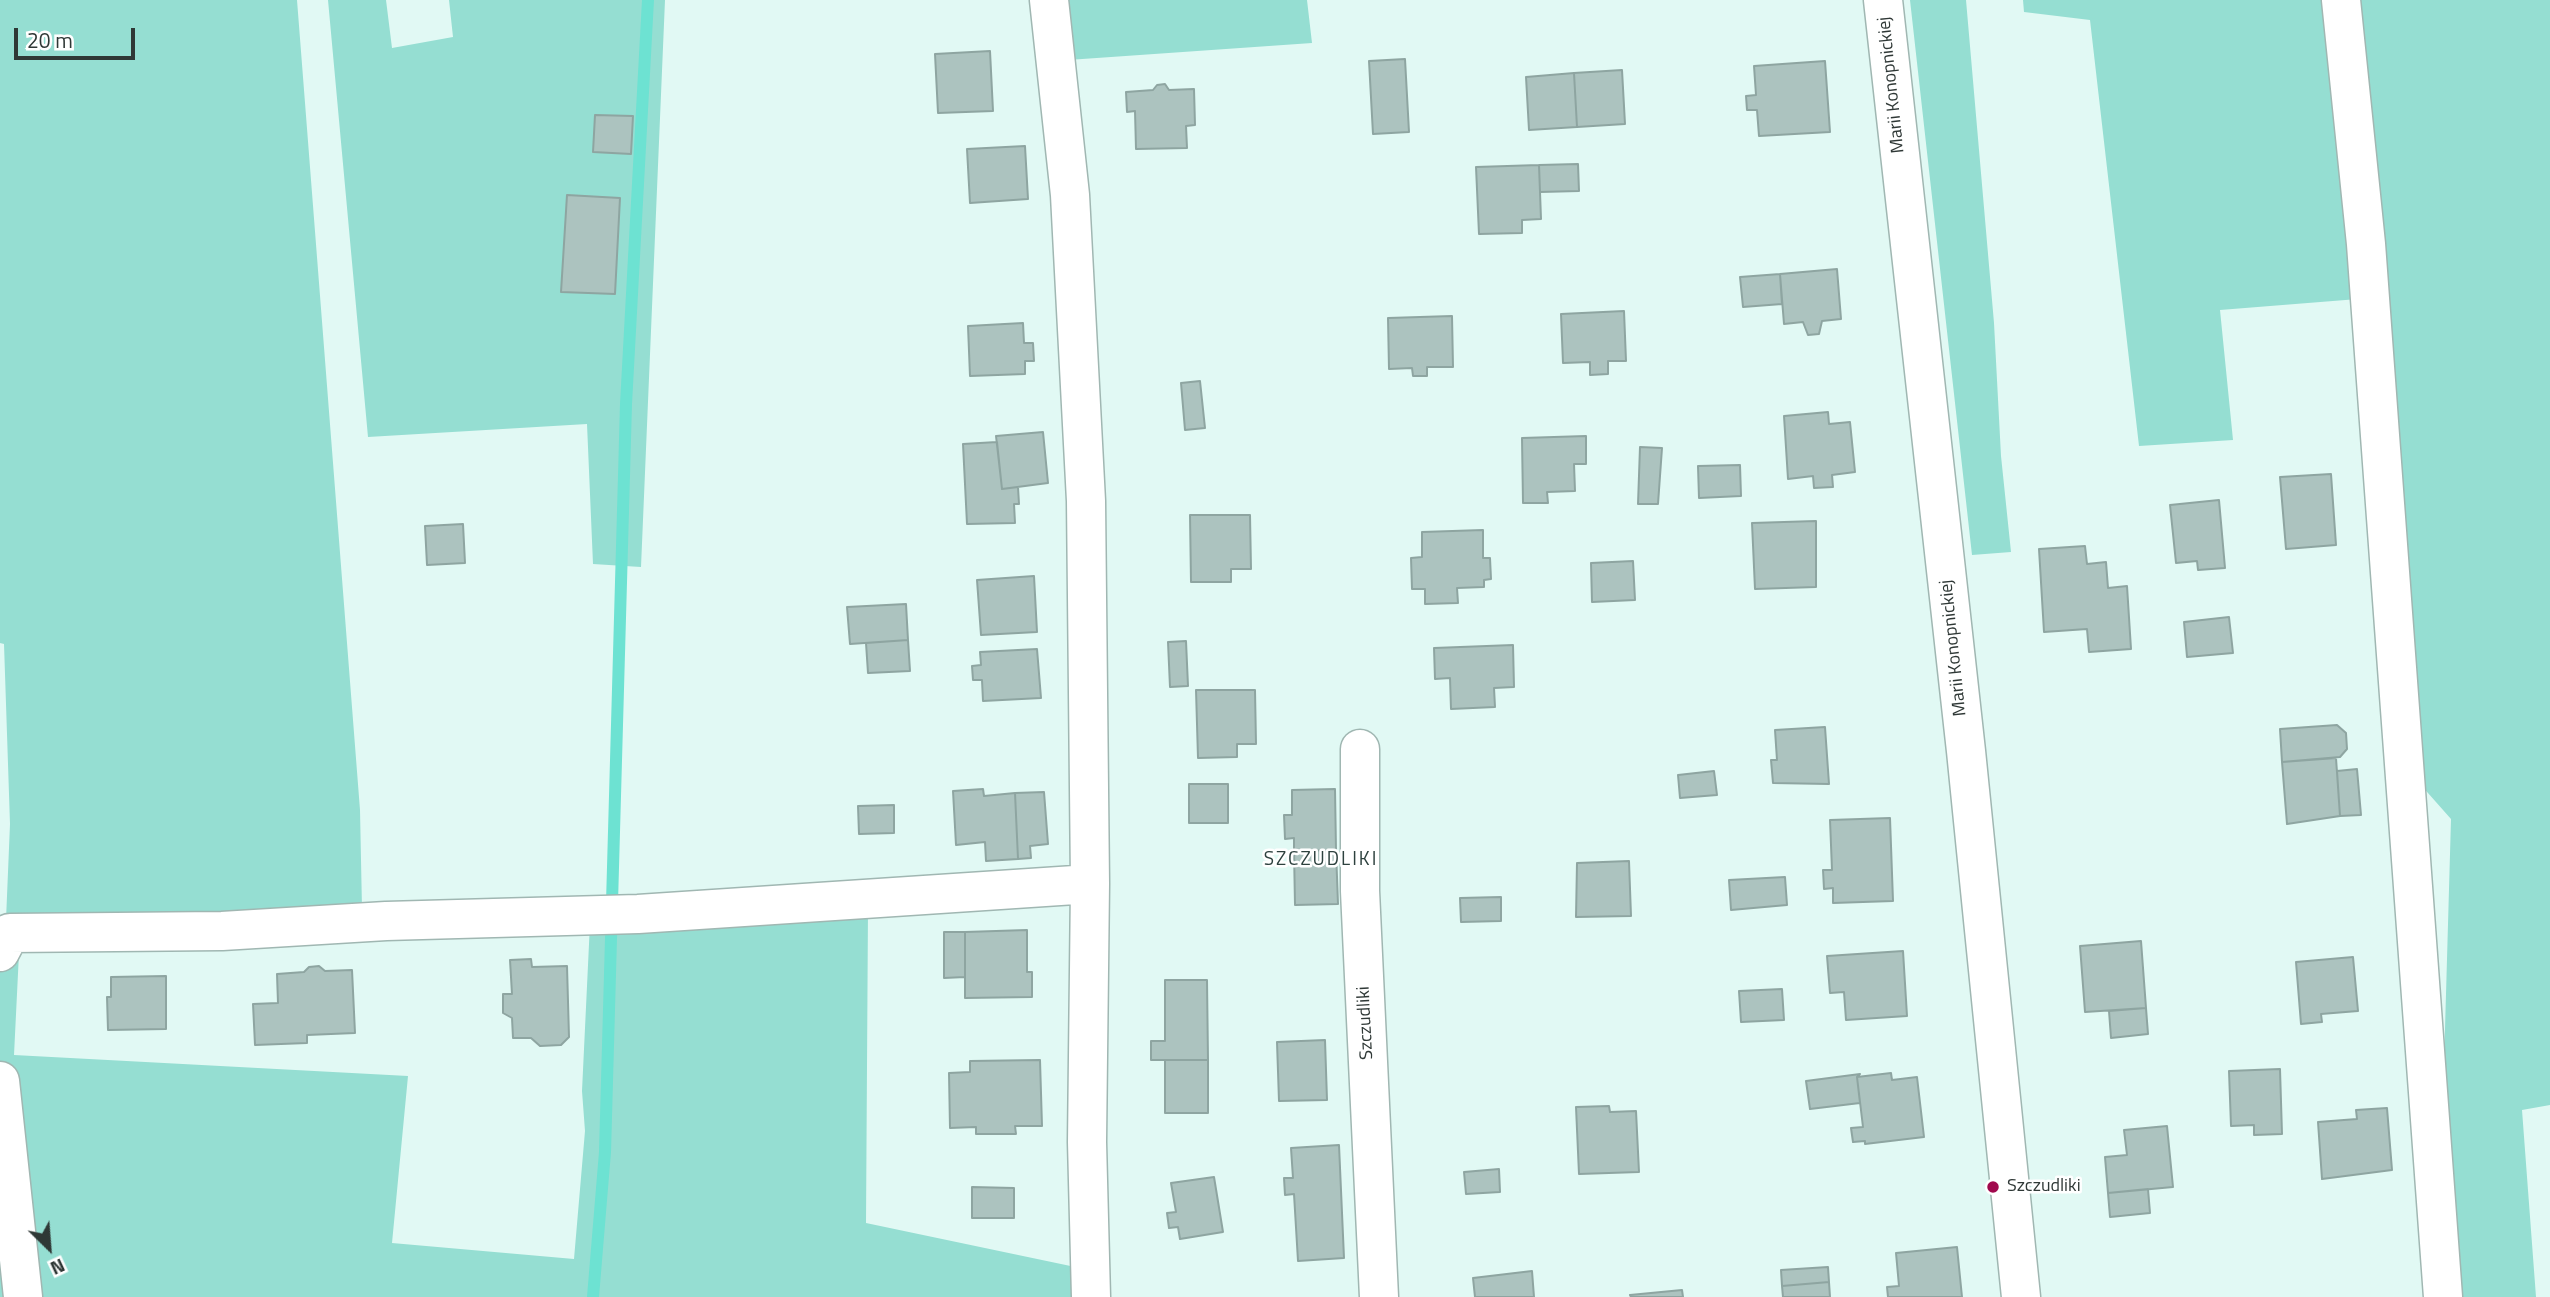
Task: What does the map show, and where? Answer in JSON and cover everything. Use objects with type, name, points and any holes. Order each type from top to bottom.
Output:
[{"type":"street","points":[[1049,0],[1070,195],[1086,501],[1090,884],[1087,1142],[1091,1297]]},
{"type":"street","name":"Marii Konopnickiej","points":[[1883,0],[1966,751],[2021,1297]]},
{"type":"street","points":[[2341,0],[2366,244],[2443,1297]]},
{"type":"street","name":"Szczudliki","points":[[1360,749],[1360,891],[1379,1297]]},
{"type":"street","points":[[5,943],[638,914],[1090,884]]},
{"type":"street","points":[[0,1081],[23,1297]]},
{"type":"green space","points":[[0,0],[297,0],[360,810],[362,909],[6,921],[19,953],[14,1055],[408,1076],[392,1243],[574,1259],[585,1131],[582,1091],[590,923],[868,909],[866,1223],[1080,1268],[1077,1297],[0,1297],[0,923],[6,920],[10,824],[4,644],[0,643]]},
{"type":"green space","points":[[328,0],[386,0],[392,48],[453,37],[449,0],[665,0],[641,567],[593,564],[587,424],[368,437]]},
{"type":"green space","points":[[1063,0],[1307,0],[1312,43],[1068,60]]},
{"type":"green space","points":[[1910,0],[1966,0],[1994,323],[2001,456],[2011,552],[1972,555]]},
{"type":"green space","points":[[2023,0],[2326,0],[2358,299],[2220,310],[2233,440],[2139,446],[2090,20],[2024,12]]},
{"type":"green space","points":[[2345,0],[2550,0],[2550,1105],[2522,1110],[2536,1297],[2462,1297],[2444,1064],[2451,819],[2420,784]]},
{"type":"building","points":[[990,51],[993,111],[938,113],[935,54]]},
{"type":"building","points":[[1405,59],[1409,132],[1373,134],[1369,61]]},
{"type":"building","points":[[1825,61],[1830,132],[1759,136],[1757,110],[1747,110],[1746,96],[1756,95],[1754,66]]},
{"type":"building","points":[[1622,70],[1625,124],[1577,127],[1574,73]]},
{"type":"building","points":[[1574,73],[1577,127],[1529,130],[1526,77]]},
{"type":"building","points":[[1165,84],[1169,90],[1194,89],[1195,125],[1186,126],[1187,148],[1136,149],[1135,111],[1127,112],[1126,92],[1153,90],[1157,85]]},
{"type":"building","points":[[595,115],[633,116],[631,154],[593,152]]},
{"type":"building","points":[[1025,146],[1028,199],[970,203],[967,149]]},
{"type":"building","points":[[1578,164],[1579,191],[1540,192],[1539,165]]},
{"type":"building","points":[[1539,165],[1541,219],[1522,220],[1522,233],[1479,234],[1476,167]]},
{"type":"building","points":[[567,195],[620,198],[615,294],[561,292]]},
{"type":"building","points":[[1837,269],[1841,319],[1822,321],[1819,334],[1808,335],[1803,322],[1784,324],[1780,274]]},
{"type":"building","points":[[1780,274],[1782,304],[1743,307],[1740,277]]},
{"type":"building","points":[[1624,311],[1626,361],[1608,361],[1608,374],[1590,375],[1590,362],[1563,363],[1561,314]]},
{"type":"building","points":[[1452,316],[1453,367],[1427,367],[1427,376],[1413,376],[1412,368],[1389,369],[1388,318]]},
{"type":"building","points":[[1023,323],[1024,343],[1033,343],[1034,361],[1025,361],[1025,374],[970,376],[968,326]]},
{"type":"building","points":[[1200,381],[1205,428],[1185,430],[1181,383]]},
{"type":"building","points":[[1828,412],[1829,424],[1850,422],[1855,472],[1832,475],[1833,487],[1814,488],[1813,476],[1788,479],[1784,416]]},
{"type":"building","points":[[1043,432],[1048,483],[1002,489],[996,436]]},
{"type":"building","points":[[1586,436],[1586,464],[1574,464],[1575,491],[1547,492],[1548,503],[1523,503],[1522,438]]},
{"type":"building","points":[[997,442],[1002,489],[1018,487],[1019,504],[1014,504],[1015,523],[967,524],[963,444]]},
{"type":"building","points":[[1640,447],[1662,448],[1658,504],[1638,504]]},
{"type":"building","points":[[1740,465],[1741,496],[1699,498],[1698,466]]},
{"type":"building","points":[[2331,474],[2336,545],[2286,549],[2280,477]]},
{"type":"building","points":[[2219,500],[2225,568],[2198,570],[2197,561],[2176,563],[2170,505]]},
{"type":"building","points":[[1190,515],[1250,515],[1251,569],[1231,569],[1231,582],[1191,582]]},
{"type":"building","points":[[1816,521],[1816,587],[1755,589],[1752,523]]},
{"type":"building","points":[[463,524],[465,563],[427,565],[425,526]]},
{"type":"building","points":[[1483,530],[1483,558],[1490,558],[1491,579],[1484,580],[1484,587],[1457,588],[1458,603],[1425,604],[1425,589],[1412,589],[1411,558],[1422,557],[1422,532]]},
{"type":"building","points":[[2085,546],[2087,564],[2106,562],[2108,588],[2127,586],[2131,649],[2089,652],[2087,629],[2044,632],[2039,549]]},
{"type":"building","points":[[1633,561],[1635,600],[1592,602],[1591,563]]},
{"type":"building","points":[[1034,576],[1037,632],[981,635],[977,580]]},
{"type":"building","points":[[906,604],[908,640],[850,644],[847,607]]},
{"type":"building","points":[[2229,617],[2233,653],[2187,657],[2184,622]]},
{"type":"building","points":[[908,640],[910,671],[868,673],[866,643]]},
{"type":"building","points":[[1186,641],[1188,686],[1170,687],[1168,642]]},
{"type":"building","points":[[1513,645],[1514,687],[1494,688],[1495,707],[1451,709],[1450,678],[1435,679],[1434,648]]},
{"type":"building","points":[[1037,649],[1041,698],[983,701],[982,680],[973,680],[972,666],[981,665],[980,652]]},
{"type":"building","points":[[1196,690],[1255,690],[1256,744],[1237,744],[1237,757],[1198,758]]},
{"type":"building","points":[[2337,725],[2346,733],[2347,749],[2340,757],[2282,762],[2280,729]]},
{"type":"building","points":[[1825,727],[1829,784],[1773,783],[1771,760],[1777,760],[1775,730]]},
{"type":"building","points":[[2336,758],[2340,816],[2287,824],[2282,762]]},
{"type":"building","points":[[2357,769],[2361,815],[2340,816],[2337,771]]},
{"type":"building","points":[[1714,771],[1717,795],[1680,798],[1678,775]]},
{"type":"building","points":[[1189,784],[1228,784],[1228,823],[1189,823]]},
{"type":"building","points":[[983,789],[984,796],[1015,793],[1018,859],[986,861],[985,842],[956,845],[953,791]]},
{"type":"building","points":[[1335,789],[1336,850],[1294,851],[1294,838],[1285,839],[1284,815],[1292,815],[1292,790]]},
{"type":"building","points":[[1044,792],[1048,844],[1030,846],[1031,858],[1018,859],[1015,793]]},
{"type":"building","points":[[894,805],[894,833],[859,834],[858,806]]},
{"type":"building","points":[[1890,818],[1893,901],[1833,903],[1833,888],[1824,889],[1823,870],[1832,870],[1830,820]]},
{"type":"building","points":[[1336,850],[1338,904],[1295,905],[1294,851]]},
{"type":"building","points":[[1629,861],[1631,916],[1576,917],[1577,863]]},
{"type":"building","points":[[1785,877],[1787,905],[1731,910],[1729,880]]},
{"type":"building","points":[[1501,897],[1501,921],[1461,922],[1460,898]]},
{"type":"building","points":[[1027,930],[1027,972],[1032,972],[1032,997],[965,998],[965,932]]},
{"type":"building","points":[[944,932],[965,932],[965,977],[944,978]]},
{"type":"building","points":[[2141,941],[2146,1008],[2085,1012],[2080,946]]},
{"type":"building","points":[[1903,951],[1907,1016],[1846,1020],[1844,992],[1830,993],[1827,956]]},
{"type":"building","points":[[2353,957],[2358,1011],[2321,1014],[2322,1022],[2301,1024],[2296,962]]},
{"type":"building","points":[[531,959],[532,967],[567,966],[569,1037],[561,1045],[540,1046],[531,1038],[513,1038],[512,1018],[503,1013],[503,994],[512,994],[510,960]]},
{"type":"building","points":[[319,966],[325,971],[352,970],[355,1033],[307,1035],[307,1043],[255,1045],[253,1004],[278,1003],[277,974],[304,972],[309,967]]},
{"type":"building","points":[[166,976],[166,1029],[108,1030],[107,997],[111,997],[111,977]]},
{"type":"building","points":[[1165,980],[1207,980],[1208,1060],[1151,1060],[1151,1041],[1165,1041]]},
{"type":"building","points":[[1782,989],[1784,1020],[1741,1022],[1739,991]]},
{"type":"building","points":[[2146,1008],[2148,1034],[2111,1038],[2109,1011]]},
{"type":"building","points":[[1325,1040],[1327,1100],[1279,1101],[1277,1042]]},
{"type":"building","points":[[1040,1060],[1042,1126],[1015,1126],[1016,1134],[976,1134],[976,1127],[950,1128],[949,1073],[970,1072],[970,1061]]},
{"type":"building","points":[[1165,1060],[1208,1060],[1208,1113],[1165,1113]]},
{"type":"building","points":[[2280,1069],[2282,1134],[2254,1135],[2254,1125],[2231,1126],[2229,1071]]},
{"type":"building","points":[[1891,1073],[1892,1080],[1917,1077],[1924,1137],[1865,1144],[1865,1141],[1853,1142],[1851,1128],[1863,1127],[1857,1077]]},
{"type":"building","points":[[1860,1074],[1857,1077],[1860,1103],[1810,1109],[1806,1081]]},
{"type":"building","points":[[1609,1106],[1610,1112],[1636,1111],[1639,1172],[1579,1174],[1576,1107]]},
{"type":"building","points":[[2387,1108],[2392,1170],[2322,1179],[2318,1122],[2357,1119],[2356,1110]]},
{"type":"building","points":[[2167,1126],[2173,1187],[2108,1193],[2105,1157],[2127,1155],[2124,1130]]},
{"type":"building","points":[[1339,1145],[1344,1258],[1298,1261],[1294,1194],[1285,1195],[1284,1178],[1293,1178],[1291,1148]]},
{"type":"building","points":[[1499,1169],[1500,1192],[1466,1194],[1464,1172]]},
{"type":"building","points":[[1214,1177],[1223,1232],[1180,1239],[1178,1227],[1169,1228],[1167,1213],[1176,1212],[1171,1183]]},
{"type":"building","points":[[972,1187],[1014,1188],[1014,1218],[972,1218]]},
{"type":"building","points":[[2148,1189],[2150,1213],[2110,1217],[2108,1193]]},
{"type":"building","points":[[1957,1247],[1962,1297],[1888,1297],[1887,1287],[1899,1286],[1896,1253]]},
{"type":"building","points":[[1828,1267],[1829,1282],[1782,1286],[1781,1270]]},
{"type":"building","points":[[1532,1271],[1534,1297],[1475,1297],[1473,1278]]},
{"type":"building","points":[[1829,1282],[1830,1297],[1783,1297],[1782,1286]]},
{"type":"building","points":[[1682,1290],[1683,1297],[1630,1295]]},
{"type":"waterway","points":[[593,1297],[605,1152],[626,404],[648,0]]},
{"type":"place","name":"Szczudliki","points":[[1993,1187]]},
{"type":"district","name":"SZCZUDLIKI","points":[[1321,860]]}]
